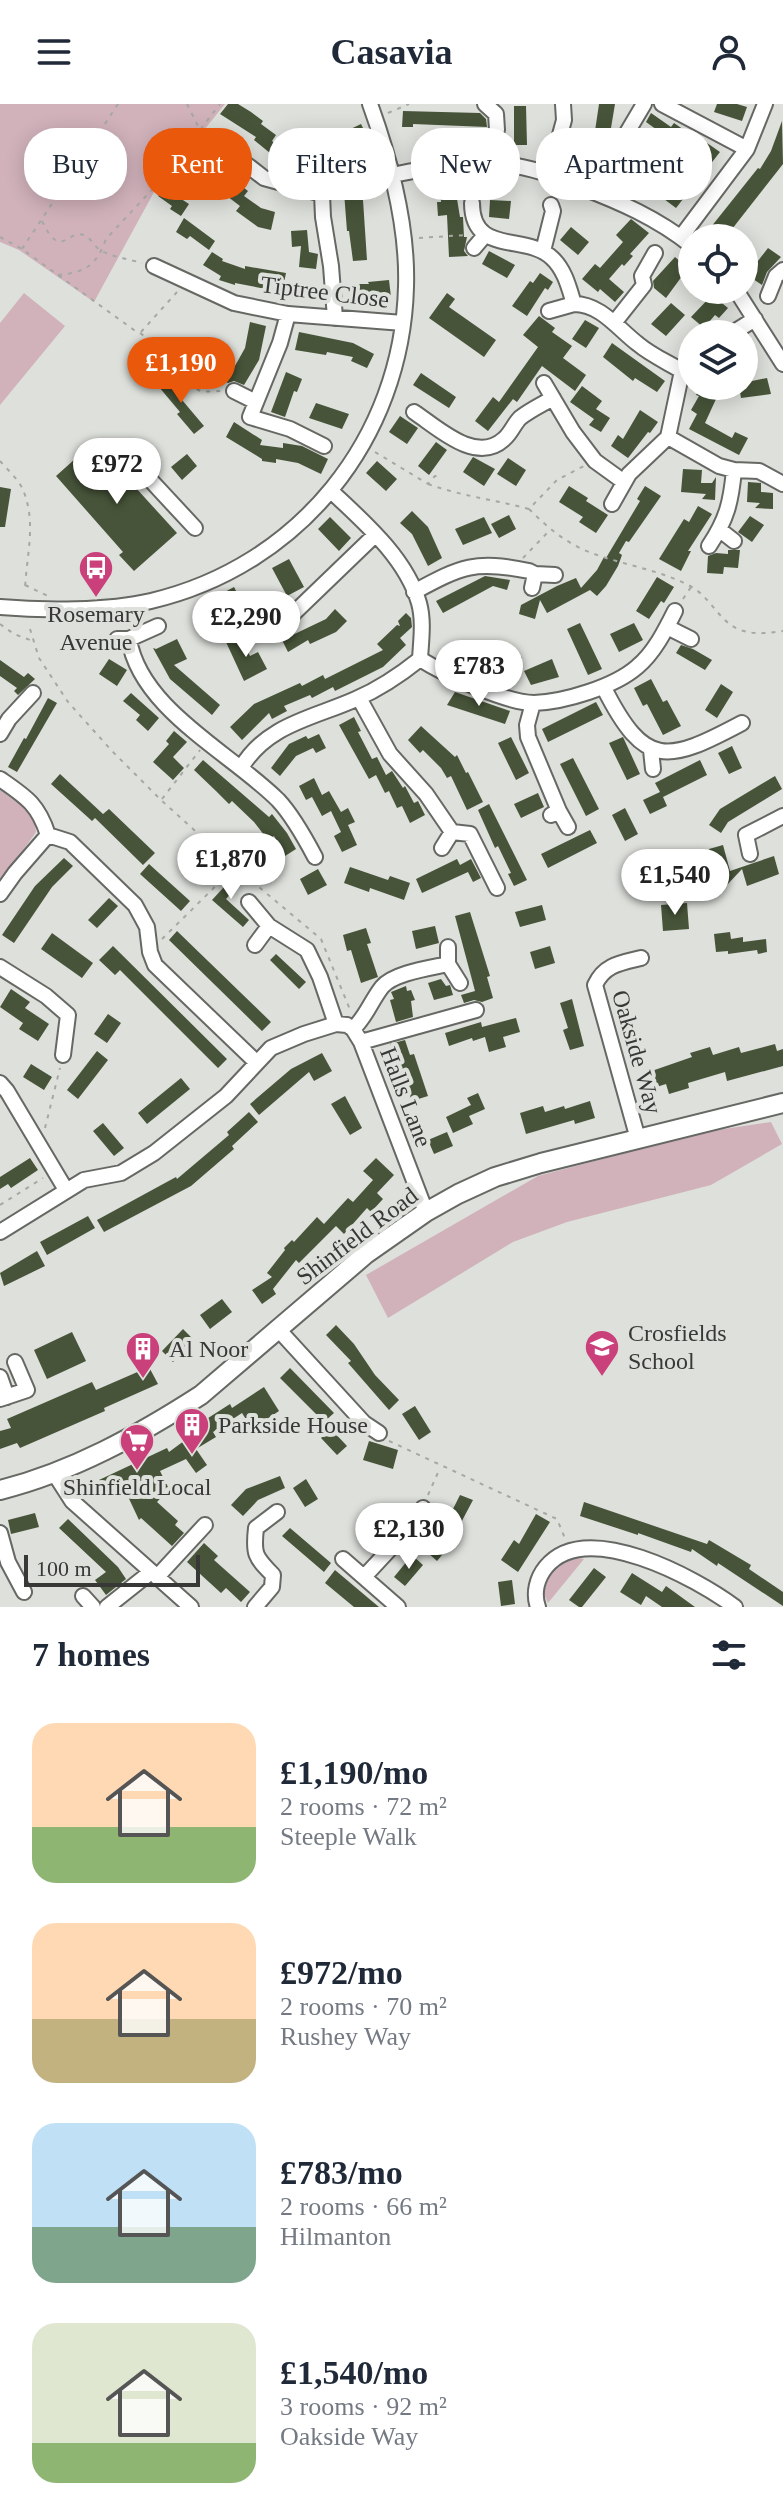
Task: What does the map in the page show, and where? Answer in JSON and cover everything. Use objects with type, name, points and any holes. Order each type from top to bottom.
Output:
[{"type":"main road","name":"Shinfield Road","points":[[0,1490],[54,1473],[140,1431],[201,1395],[366,1254],[426,1212],[458,1194],[506,1173],[783,1105]]},
{"type":"street","points":[[370,104],[377,128]]},
{"type":"street","points":[[485,104],[496,114],[497,128]]},
{"type":"street","points":[[562,128],[563,104]]},
{"type":"street","points":[[630,128],[644,104]]},
{"type":"street","points":[[662,104],[747,149]]},
{"type":"street","points":[[699,224],[747,149],[765,104]]},
{"type":"street","points":[[395,174],[464,163],[514,165],[536,171]]},
{"type":"street","points":[[0,607],[29,609],[136,604],[196,586],[246,563],[287,534],[331,491],[358,454],[382,405],[399,351],[406,288],[405,248],[395,192]]},
{"type":"street","points":[[323,200],[335,318]]},
{"type":"street","points":[[615,200],[659,221],[678,235]]},
{"type":"street","points":[[472,203],[472,219],[485,235],[543,251],[554,259],[564,273],[574,304]]},
{"type":"street","points":[[543,251],[553,211],[551,205]]},
{"type":"street","points":[[474,248],[485,235]]},
{"type":"street","points":[[614,323],[644,285],[642,276],[655,253]]},
{"type":"street","name":"Tiptree Close","points":[[154,266],[234,303],[288,314],[403,323]]},
{"type":"street","points":[[768,296],[776,276],[783,270]]},
{"type":"street","points":[[549,311],[585,304],[598,310],[639,346],[678,362]]},
{"type":"street","points":[[745,304],[783,364]]},
{"type":"street","points":[[288,314],[280,343],[250,417],[290,429],[324,446]]},
{"type":"street","points":[[544,383],[573,432],[595,461],[624,482]]},
{"type":"street","points":[[234,391],[256,402]]},
{"type":"street","points":[[414,412],[462,444],[478,448],[494,446],[520,419],[553,398]]},
{"type":"street","points":[[612,504],[629,474],[668,437],[678,400]]},
{"type":"street","points":[[668,437],[704,459],[734,470],[759,471],[783,484]]},
{"type":"street","points":[[709,546],[720,530],[731,499],[734,470]]},
{"type":"street","points":[[143,472],[195,528]]},
{"type":"street","points":[[241,768],[271,734],[296,721],[359,698],[394,679],[420,659],[422,627],[419,604],[400,564],[331,491]]},
{"type":"street","points":[[720,530],[734,541]]},
{"type":"street","points":[[264,617],[280,618],[294,613],[375,535]]},
{"type":"street","points":[[414,592],[463,568],[484,564],[518,568],[534,581],[555,575]]},
{"type":"street","points":[[420,659],[468,683],[533,703],[604,688],[637,668],[650,653],[675,611]]},
{"type":"street","points":[[158,626],[123,639],[145,682],[207,741],[280,802],[309,835],[315,857]]},
{"type":"street","points":[[667,627],[691,639]]},
{"type":"street","points":[[604,688],[637,740],[651,750],[677,751],[742,723]]},
{"type":"street","points":[[0,734],[33,693]]},
{"type":"street","points":[[359,698],[398,765],[458,833],[470,834],[497,888]]},
{"type":"street","points":[[533,703],[527,725],[528,737],[555,813],[568,827]]},
{"type":"street","points":[[651,750],[653,769]]},
{"type":"street","points":[[0,779],[23,795],[40,813],[48,835]]},
{"type":"street","points":[[750,854],[739,832],[783,816]]},
{"type":"street","points":[[442,848],[458,833]]},
{"type":"street","points":[[0,894],[48,835]]},
{"type":"street","points":[[48,835],[70,842],[135,905],[147,927],[155,965],[256,1062]]},
{"type":"street","points":[[249,902],[269,926],[307,950],[336,1024]]},
{"type":"street","points":[[255,945],[269,926]]},
{"type":"street","points":[[448,947],[448,964],[460,983]]},
{"type":"street","name":"Oakside Way","points":[[638,1139],[595,985],[600,974],[611,965],[641,958]]},
{"type":"street","points":[[0,1232],[84,1180],[121,1173],[154,1153],[226,1096],[271,1048],[336,1024],[353,1029],[392,978],[448,964]]},
{"type":"street","points":[[0,967],[46,996],[68,1015],[63,1055]]},
{"type":"street","name":"Halls Lane","points":[[361,1042],[476,1010]]},
{"type":"street","name":"Halls Lane","points":[[353,1029],[361,1042],[426,1212]]},
{"type":"street","points":[[0,1083],[66,1190]]},
{"type":"street","points":[[277,1328],[359,1427],[379,1433]]},
{"type":"street","points":[[0,1377],[4,1398],[27,1390],[15,1362]]},
{"type":"street","points":[[54,1473],[72,1501],[191,1607]]},
{"type":"street","points":[[364,1577],[416,1521],[423,1508]]},
{"type":"street","points":[[255,1607],[272,1587],[273,1575],[257,1558],[253,1547],[256,1528],[277,1512]]},
{"type":"street","points":[[107,1607],[154,1575],[205,1525]]},
{"type":"street","points":[[0,1533],[8,1562],[24,1592]]},
{"type":"street","points":[[538,1607],[538,1576],[551,1561],[569,1550],[585,1547],[609,1550],[668,1567],[735,1607]]},
{"type":"street","points":[[343,1559],[398,1607]]},
{"type":"path","points":[[22,249],[118,104]]},
{"type":"path","points":[[187,104],[199,128]]},
{"type":"path","points":[[202,128],[220,104]]},
{"type":"path","points":[[383,114],[409,104]]},
{"type":"path","points":[[58,275],[89,268],[102,251],[106,239],[143,199]]},
{"type":"path","points":[[41,220],[47,234],[54,240],[61,242],[77,235],[86,236],[102,251],[154,266]]},
{"type":"path","points":[[419,238],[485,235]]},
{"type":"path","points":[[0,237],[22,249],[141,333],[167,356],[183,379],[201,391],[234,391]]},
{"type":"path","points":[[141,333],[187,282]]},
{"type":"path","points":[[371,449],[428,484],[529,509],[550,530],[589,552],[691,586],[736,628],[753,634],[783,631]]},
{"type":"path","points":[[529,509],[557,480],[595,461]]},
{"type":"path","points":[[1,463],[22,489],[30,520],[25,590]]},
{"type":"path","points":[[428,484],[435,476],[442,476]]},
{"type":"path","points":[[518,568],[528,551],[550,530]]},
{"type":"path","points":[[675,611],[691,586]]},
{"type":"path","points":[[0,624],[32,641]]},
{"type":"path","points":[[30,629],[39,658],[68,702],[161,800],[321,939],[353,1016],[353,1029]]},
{"type":"path","points":[[161,800],[207,741]]},
{"type":"path","points":[[150,952],[235,867]]},
{"type":"path","points":[[40,1149],[63,1055]]},
{"type":"path","points":[[0,1205],[54,1171]]},
{"type":"path","points":[[379,1433],[441,1467],[557,1519],[569,1550]]},
{"type":"path","points":[[423,1508],[441,1467]]},
{"type":"shaded area","points":[[0,104],[225,104],[206,128],[143,128],[143,200],[150,200],[94,302],[19,250],[0,242]]},
{"type":"shaded area","points":[[24,293],[65,326],[0,405],[0,323]]},
{"type":"shaded area","points":[[0,790],[34,815],[36,832],[0,883]]},
{"type":"shaded area","points":[[771,1122],[782,1144],[711,1185],[567,1222],[513,1242],[388,1318],[366,1275],[538,1176],[704,1132]]},
{"type":"shaded area","points":[[570,1556],[584,1559],[548,1603],[542,1589],[548,1571]]},
{"type":"building","points":[[228,104],[238,104],[263,121],[261,124],[268,129],[268,151],[254,140],[256,137],[252,134],[252,128],[242,128],[220,114]]},
{"type":"building","points":[[599,104],[615,104],[611,128],[595,128]]},
{"type":"building","points":[[717,104],[747,107],[742,121],[714,112]]},
{"type":"building","points":[[514,106],[526,106],[527,145],[520,145],[520,128],[514,128]]},
{"type":"building","points":[[403,111],[480,113],[486,119],[487,127],[413,124],[413,127],[402,127]]},
{"type":"building","points":[[651,113],[671,127],[674,123],[681,128],[654,128],[646,122]]},
{"type":"building","points":[[782,121],[783,164],[736,224],[713,224],[760,169],[771,151]]},
{"type":"building","points":[[712,146],[720,152],[712,162]]},
{"type":"building","points":[[164,200],[183,200],[189,204],[181,216],[170,209],[172,206]]},
{"type":"building","points":[[232,200],[250,200],[275,212],[271,230],[258,227],[236,211],[240,206]]},
{"type":"building","points":[[345,200],[363,200],[367,260],[353,261]]},
{"type":"building","points":[[457,200],[460,217],[463,217],[464,237],[467,237],[464,251],[468,256],[449,257],[447,215],[438,216],[437,202]]},
{"type":"building","points":[[490,200],[511,201],[509,219],[489,217]]},
{"type":"building","points":[[665,200],[682,200],[676,208]]},
{"type":"building","points":[[184,218],[215,241],[209,250],[190,236],[187,239],[176,232]]},
{"type":"building","points":[[631,219],[649,233],[630,254],[633,256],[609,279],[624,292],[615,302],[582,279],[595,264],[600,268],[623,242],[616,235]]},
{"type":"building","points":[[571,227],[589,242],[578,255],[560,240]]},
{"type":"building","points":[[307,230],[309,252],[318,254],[316,269],[299,267],[301,246],[292,247],[291,231]]},
{"type":"building","points":[[768,248],[781,257],[767,272],[762,285],[758,282],[758,261]]},
{"type":"building","points":[[489,251],[515,265],[507,278],[482,264]]},
{"type":"building","points":[[212,252],[222,261],[245,269],[245,266],[286,273],[282,292],[219,280],[221,276],[203,265]]},
{"type":"building","points":[[675,257],[678,260],[678,282],[666,298],[654,288],[653,281]]},
{"type":"building","points":[[540,273],[553,282],[548,290],[545,288],[527,316],[512,306],[530,281],[533,283]]},
{"type":"building","points":[[389,280],[391,297],[355,300],[356,284]]},
{"type":"building","points":[[447,293],[455,299],[449,307],[496,340],[484,357],[429,318]]},
{"type":"building","points":[[671,303],[685,315],[666,336],[651,324]]},
{"type":"building","points":[[703,304],[723,304],[728,308],[719,318],[715,315],[711,320],[695,320],[691,317]]},
{"type":"building","points":[[539,316],[555,328],[552,332],[572,346],[563,358],[586,375],[575,391],[542,366],[517,402],[513,399],[488,431],[475,421],[493,397],[499,402],[538,347],[523,335]]},
{"type":"building","points":[[585,320],[599,328],[586,348],[572,339]]},
{"type":"building","points":[[250,322],[266,326],[259,360],[244,385],[234,381],[228,383],[245,348]]},
{"type":"building","points":[[299,332],[353,343],[374,354],[367,368],[351,361],[353,357],[295,350]]},
{"type":"building","points":[[612,343],[665,381],[657,392],[635,378],[633,381],[603,357]]},
{"type":"building","points":[[286,372],[302,379],[297,392],[294,391],[285,417],[271,412]]},
{"type":"building","points":[[421,373],[456,397],[449,408],[413,385]]},
{"type":"building","points":[[171,377],[182,390],[177,394],[204,426],[194,434],[159,387]]},
{"type":"building","points":[[767,378],[771,394],[758,396],[758,380]]},
{"type":"building","points":[[582,386],[602,401],[596,409],[610,418],[601,432],[589,425],[594,419],[570,402]]},
{"type":"building","points":[[697,400],[716,400],[705,423],[732,438],[735,432],[748,438],[739,455],[689,429],[697,414],[691,410]]},
{"type":"building","points":[[316,403],[349,414],[342,429],[309,418]]},
{"type":"building","points":[[640,410],[658,422],[628,458],[611,446],[618,435],[623,439]]},
{"type":"building","points":[[400,416],[418,428],[407,444],[389,432]]},
{"type":"building","points":[[234,422],[262,440],[260,445],[283,448],[283,443],[302,446],[328,459],[321,474],[298,463],[276,459],[276,463],[262,461],[226,437]]},
{"type":"building","points":[[94,442],[177,533],[134,571],[119,555],[123,552],[56,476]]},
{"type":"building","points":[[436,442],[447,450],[429,475],[418,466]]},
{"type":"building","points":[[187,454],[197,466],[182,480],[171,467]]},
{"type":"building","points":[[473,457],[495,469],[484,486],[463,472]]},
{"type":"building","points":[[508,458],[526,470],[516,486],[497,474]]},
{"type":"building","points":[[377,461],[397,479],[386,491],[366,473]]},
{"type":"building","points":[[683,469],[702,470],[701,483],[712,483],[716,477],[715,500],[702,499],[706,494],[681,492]]},
{"type":"building","points":[[748,482],[761,483],[761,492],[773,493],[773,509],[755,508],[760,503],[747,502]]},
{"type":"building","points":[[569,486],[608,515],[596,533],[579,522],[583,517],[559,502]]},
{"type":"building","points":[[645,486],[661,496],[629,542],[626,541],[619,553],[622,555],[618,566],[597,596],[590,590],[547,613],[540,600],[535,619],[519,614],[521,605],[576,578],[581,588],[606,558],[640,501],[637,499]]},
{"type":"building","points":[[0,487],[11,489],[5,527],[0,527]]},
{"type":"building","points":[[698,506],[712,514],[688,551],[691,551],[681,571],[659,559],[684,519],[689,522]]},
{"type":"building","points":[[412,511],[428,527],[442,558],[428,566],[412,534],[400,523]]},
{"type":"building","points":[[509,515],[516,529],[499,538],[491,524]]},
{"type":"building","points":[[750,516],[764,525],[752,542],[738,532]]},
{"type":"building","points":[[330,517],[351,538],[339,551],[318,529]]},
{"type":"building","points":[[484,517],[492,533],[463,545],[455,529]]},
{"type":"building","points":[[728,550],[740,550],[738,568],[724,567],[723,574],[707,573],[708,556],[728,554]]},
{"type":"building","points":[[289,559],[304,587],[287,596],[272,568]]},
{"type":"building","points":[[485,576],[510,580],[507,590],[493,586],[443,613],[436,601]]},
{"type":"building","points":[[657,577],[674,587],[649,619],[636,611]]},
{"type":"building","points":[[234,587],[251,620],[248,626],[233,634],[223,615],[232,610],[223,593]]},
{"type":"building","points":[[335,609],[347,621],[336,632],[310,644],[308,640],[288,652],[282,640],[326,619]]},
{"type":"building","points":[[406,613],[411,618],[412,627],[400,638],[406,645],[383,667],[335,691],[333,687],[312,698],[310,695],[284,706],[287,711],[272,719],[269,713],[242,740],[230,727],[254,704],[300,683],[302,686],[323,675],[325,679],[383,650],[377,644],[397,625],[400,626],[398,621]]},
{"type":"building","points":[[580,623],[602,669],[588,675],[567,629]]},
{"type":"building","points":[[634,623],[643,640],[619,652],[610,634]]},
{"type":"building","points":[[240,635],[250,656],[258,652],[267,669],[244,681],[226,642]]},
{"type":"building","points":[[177,639],[187,659],[174,665],[220,705],[212,715],[170,679],[153,648]]},
{"type":"building","points":[[472,641],[522,657],[518,672],[467,656]]},
{"type":"building","points":[[681,645],[712,660],[705,670],[676,653]]},
{"type":"building","points":[[109,659],[127,670],[117,686],[99,674]]},
{"type":"building","points":[[552,659],[559,677],[531,685],[524,671]]},
{"type":"building","points":[[0,660],[24,677],[28,673],[35,679],[18,695],[14,691],[17,688],[0,676]]},
{"type":"building","points":[[651,679],[681,726],[663,735],[647,704],[643,706],[634,688]]},
{"type":"building","points":[[721,684],[733,692],[717,718],[705,710]]},
{"type":"building","points":[[455,692],[510,711],[505,724],[447,705]]},
{"type":"building","points":[[131,693],[159,718],[148,731],[136,720],[140,715],[123,701]]},
{"type":"building","points":[[48,698],[57,703],[17,772],[8,767]]},
{"type":"building","points":[[596,702],[603,715],[548,742],[542,729]]},
{"type":"building","points":[[354,717],[372,759],[377,757],[386,775],[392,771],[414,803],[418,801],[425,815],[410,823],[402,806],[397,808],[376,775],[369,779],[339,725]]},
{"type":"building","points":[[421,726],[455,757],[457,755],[483,802],[467,810],[451,776],[447,778],[423,750],[420,753],[408,740]]},
{"type":"building","points":[[174,731],[187,742],[173,757],[184,768],[173,780],[153,762],[169,744],[166,741]]},
{"type":"building","points":[[319,734],[326,748],[316,753],[313,748],[296,756],[280,776],[271,768],[289,744]]},
{"type":"building","points":[[511,737],[529,773],[516,780],[498,743]]},
{"type":"building","points":[[623,737],[640,774],[627,780],[609,743]]},
{"type":"building","points":[[732,746],[742,768],[729,774],[718,753]]},
{"type":"building","points":[[573,758],[599,809],[586,816],[560,764]]},
{"type":"building","points":[[203,760],[269,817],[272,814],[296,849],[285,856],[274,836],[268,840],[232,801],[229,804],[194,770]]},
{"type":"building","points":[[700,760],[707,775],[663,797],[667,806],[650,814],[643,800],[660,792],[655,783]]},
{"type":"building","points":[[60,774],[103,814],[109,809],[155,853],[143,865],[95,818],[92,821],[51,784]]},
{"type":"building","points":[[775,776],[782,789],[728,822],[721,833],[709,825],[720,809]]},
{"type":"building","points":[[314,778],[322,795],[329,791],[341,812],[348,808],[355,822],[348,825],[357,845],[342,852],[334,836],[341,832],[331,811],[322,816],[312,797],[306,800],[299,786]]},
{"type":"building","points":[[538,793],[544,807],[521,818],[514,804]]},
{"type":"building","points":[[489,804],[527,880],[514,886],[508,874],[511,873],[498,846],[495,848],[478,810]]},
{"type":"building","points":[[625,808],[638,834],[625,841],[612,815]]},
{"type":"building","points":[[590,830],[597,843],[548,868],[541,854]]},
{"type":"building","points":[[723,845],[730,871],[774,856],[779,874],[747,886],[742,869],[726,886],[716,876],[709,849]]},
{"type":"building","points":[[64,858],[73,866],[52,887],[14,943],[2,935],[35,886]]},
{"type":"building","points":[[457,859],[460,865],[471,859],[481,878],[473,882],[468,872],[422,893],[416,879]]},
{"type":"building","points":[[149,864],[190,901],[181,911],[140,874]]},
{"type":"building","points":[[350,867],[388,880],[390,876],[410,883],[404,900],[344,883]]},
{"type":"building","points":[[318,869],[327,885],[308,895],[300,879]]},
{"type":"building","points":[[236,874],[242,881],[226,899],[249,920],[243,927],[212,900]]},
{"type":"building","points":[[109,898],[118,906],[97,928],[88,920]]},
{"type":"building","points":[[687,903],[689,929],[663,931],[661,905]]},
{"type":"building","points":[[542,905],[546,920],[520,927],[515,912]]},
{"type":"building","points":[[470,912],[490,976],[487,977],[493,998],[464,1003],[461,995],[475,991],[455,916]]},
{"type":"building","points":[[435,926],[439,943],[416,949],[412,931]]},
{"type":"building","points":[[366,928],[371,943],[367,944],[378,977],[361,983],[343,935]]},
{"type":"building","points":[[177,931],[271,1022],[262,1031],[169,940]]},
{"type":"building","points":[[730,932],[731,939],[743,937],[743,942],[766,939],[767,952],[716,952],[714,934]]},
{"type":"building","points":[[52,933],[93,963],[82,978],[41,949]]},
{"type":"building","points":[[113,946],[227,1059],[218,1068],[120,970],[115,975],[99,960]]},
{"type":"building","points":[[550,946],[555,963],[535,969],[530,952]]},
{"type":"building","points":[[276,954],[306,982],[299,989],[270,960]]},
{"type":"building","points":[[441,979],[446,986],[450,985],[453,995],[434,1000],[428,983]]},
{"type":"building","points":[[406,986],[415,1000],[411,1001],[413,1017],[396,1022],[391,992]]},
{"type":"building","points":[[11,989],[30,1002],[25,1008],[49,1024],[38,1041],[19,1029],[23,1023],[0,1007]]},
{"type":"building","points":[[572,999],[584,1046],[570,1050],[563,1030],[568,1028],[560,1003]]},
{"type":"building","points":[[108,1014],[121,1023],[107,1043],[94,1034]]},
{"type":"building","points":[[516,1018],[520,1032],[503,1037],[506,1047],[489,1052],[485,1037],[449,1046],[445,1033],[481,1022],[482,1027]]},
{"type":"building","points":[[405,1040],[410,1055],[414,1054],[428,1096],[412,1101],[390,1044]]},
{"type":"building","points":[[775,1044],[777,1051],[783,1049],[783,1066],[727,1081],[725,1072],[688,1083],[689,1088],[669,1094],[666,1084],[647,1090],[643,1074],[692,1057],[690,1053],[710,1047],[713,1055],[739,1047],[741,1053]]},
{"type":"building","points":[[97,1051],[108,1060],[78,1099],[67,1090]]},
{"type":"building","points":[[322,1053],[332,1071],[314,1081],[309,1072],[259,1115],[250,1104],[291,1069]]},
{"type":"building","points":[[31,1064],[52,1077],[44,1090],[23,1077]]},
{"type":"building","points":[[181,1078],[190,1089],[147,1124],[138,1113]]},
{"type":"building","points":[[478,1093],[485,1109],[469,1116],[473,1124],[453,1133],[446,1117],[471,1105],[467,1098]]},
{"type":"building","points":[[345,1096],[362,1128],[350,1135],[331,1104]]},
{"type":"building","points":[[590,1101],[595,1118],[575,1124],[574,1120],[526,1134],[520,1113],[543,1106],[545,1112],[564,1106],[565,1109]]},
{"type":"building","points":[[249,1112],[258,1122],[232,1146],[234,1149],[191,1186],[104,1232],[97,1220],[177,1179],[229,1135],[227,1132]]},
{"type":"building","points":[[103,1123],[124,1148],[114,1156],[93,1131]]},
{"type":"building","points":[[447,1132],[453,1146],[434,1154],[428,1140]]},
{"type":"building","points":[[30,1158],[38,1170],[11,1188],[8,1184],[0,1189],[0,1177]]},
{"type":"building","points":[[376,1158],[394,1175],[377,1193],[383,1199],[371,1212],[367,1208],[344,1234],[336,1226],[299,1263],[296,1260],[273,1289],[276,1294],[262,1304],[252,1290],[272,1277],[267,1273],[284,1248],[292,1240],[294,1242],[317,1217],[324,1224],[348,1198],[353,1202],[373,1180],[363,1171]]},
{"type":"building","points":[[88,1216],[95,1228],[47,1255],[40,1242]]},
{"type":"building","points":[[37,1251],[45,1266],[4,1286],[0,1273]]},
{"type":"building","points":[[222,1299],[232,1312],[210,1329],[200,1315]]},
{"type":"building","points":[[336,1325],[399,1400],[389,1410],[348,1363],[351,1361],[326,1335]]},
{"type":"building","points":[[183,1329],[194,1340],[173,1362],[162,1351]]},
{"type":"building","points":[[72,1332],[86,1361],[47,1379],[34,1350]]},
{"type":"building","points":[[149,1367],[158,1384],[20,1448],[17,1443],[0,1449],[0,1431],[11,1428],[7,1419],[92,1382],[96,1390]]},
{"type":"building","points":[[290,1368],[334,1413],[324,1422],[280,1378]]},
{"type":"building","points":[[264,1387],[279,1411],[252,1429],[242,1413],[213,1432],[216,1437],[196,1449],[207,1465],[196,1473],[186,1459],[160,1471],[169,1489],[157,1502],[178,1521],[175,1525],[184,1533],[172,1546],[141,1518],[139,1520],[124,1488],[107,1496],[99,1480],[167,1448],[169,1452],[192,1435],[187,1427],[203,1416],[205,1420],[230,1404],[232,1408]]},
{"type":"building","points":[[415,1406],[431,1432],[419,1440],[402,1414]]},
{"type":"building","points":[[331,1429],[347,1446],[337,1455],[321,1438]]},
{"type":"building","points":[[369,1441],[398,1450],[393,1469],[363,1460]]},
{"type":"building","points":[[280,1476],[285,1488],[258,1500],[243,1516],[231,1505],[246,1489]]},
{"type":"building","points":[[306,1479],[318,1499],[305,1507],[293,1488]]},
{"type":"building","points":[[460,1495],[473,1500],[447,1549],[437,1561],[427,1552],[440,1535]]},
{"type":"building","points":[[584,1502],[707,1544],[709,1540],[751,1565],[749,1569],[783,1592],[783,1606],[692,1549],[691,1552],[580,1516]]},
{"type":"building","points":[[35,1513],[39,1527],[11,1534],[8,1520]]},
{"type":"building","points":[[536,1514],[550,1522],[518,1572],[501,1560],[514,1540],[519,1544]]},
{"type":"building","points":[[68,1519],[118,1567],[126,1579],[106,1595],[95,1580],[106,1572],[59,1528]]},
{"type":"building","points":[[290,1528],[331,1563],[324,1572],[282,1536]]},
{"type":"building","points":[[204,1543],[218,1556],[214,1560],[250,1592],[241,1602],[226,1588],[221,1593],[187,1562]]},
{"type":"building","points":[[412,1555],[423,1565],[405,1586],[394,1577]]},
{"type":"building","points":[[594,1568],[606,1577],[579,1607],[569,1600]]},
{"type":"building","points":[[335,1570],[379,1607],[354,1607],[325,1583]]},
{"type":"building","points":[[632,1573],[662,1592],[666,1586],[695,1607],[662,1607],[646,1596],[641,1605],[620,1592]]},
{"type":"building","points":[[512,1580],[515,1604],[501,1606],[498,1582]]},
{"type":"place","name":"Rosemary Avenue","points":[[96,599]]},
{"type":"place","name":"Crosfields School","points":[[602,1378]]},
{"type":"place","name":"Al Noor","points":[[143,1380]]},
{"type":"place","name":"Parkside House","points":[[192,1456]]},
{"type":"place","name":"Shinfield Local","points":[[137,1472]]}]
